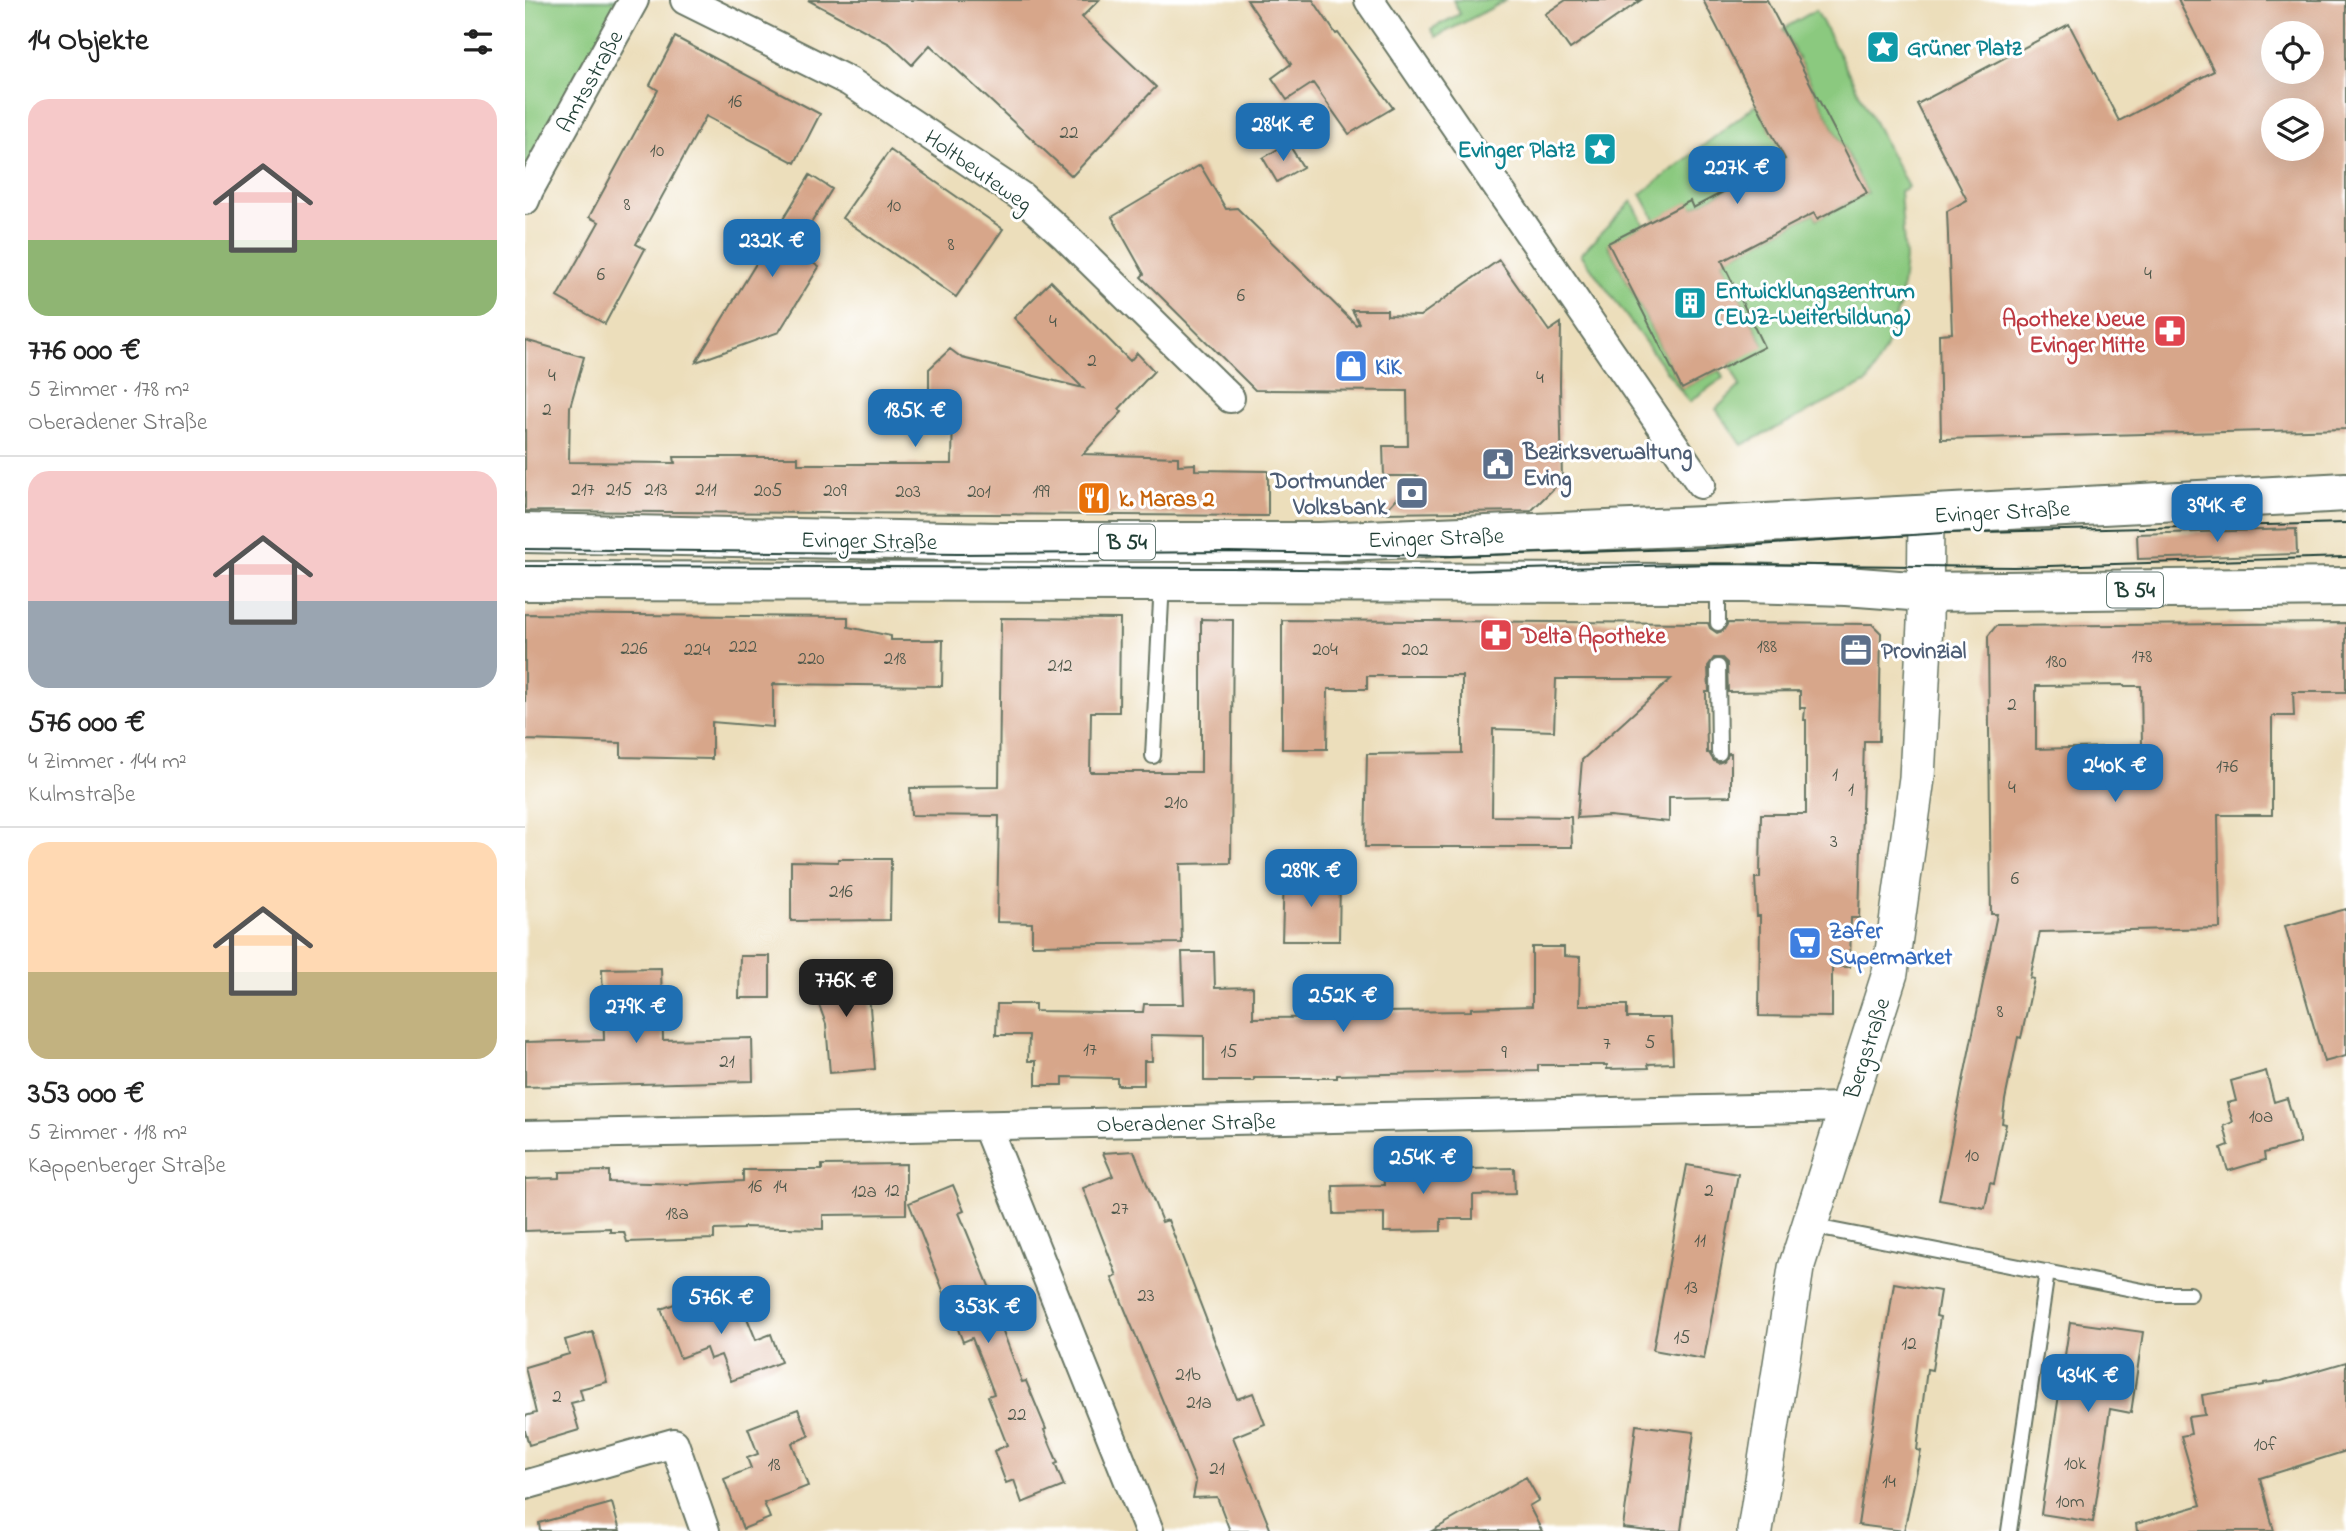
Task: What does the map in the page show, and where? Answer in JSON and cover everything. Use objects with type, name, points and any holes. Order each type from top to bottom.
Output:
[{"type":"main road","name":"Evinger Straße","points":[[525,533],[1001,542],[1163,563],[1319,542],[1926,516],[2346,492]]},
{"type":"main road","name":"Evinger Straße","points":[[525,581],[1163,563],[1846,586],[1924,592],[2346,587]]},
{"type":"street","name":"Amtsstraße","points":[[525,200],[634,0]]},
{"type":"street","name":"Holtbeuteweg","points":[[685,0],[850,82],[1022,197],[1230,398]]},
{"type":"street","points":[[1369,0],[1701,484]]},
{"type":"street","name":"Bergstraße","points":[[1755,1531],[1795,1268],[1890,973],[1917,778],[1925,624],[1926,516]]},
{"type":"street","name":"Oberadener Straße","points":[[525,1135],[1847,1107]]},
{"type":"street","points":[[987,1127],[1149,1531]]},
{"type":"street","points":[[525,1485],[674,1443],[705,1531]]},
{"type":"lane","points":[[1153,756],[1163,563]]},
{"type":"lane","points":[[1718,583],[1718,623]]},
{"type":"lane","points":[[1718,667],[1719,753]]},
{"type":"lane","points":[[1809,1226],[2158,1294],[2190,1294]]},
{"type":"lane","points":[[2009,1531],[2047,1272]]},
{"type":"green space","points":[[525,0],[634,0],[525,189]]},
{"type":"green space","points":[[1453,0],[1507,0],[1436,37],[1431,29],[1460,14]]},
{"type":"green space","points":[[1816,10],[1908,187],[1900,191],[1905,259],[1900,304],[1885,350],[1868,382],[1742,445],[1716,409],[1740,386],[1730,365],[1763,344],[1722,261],[1814,213],[1817,219],[1867,193],[1783,29]]},
{"type":"green space","points":[[1757,104],[1785,159],[1693,208],[1690,202],[1655,220],[1641,194]]},
{"type":"green space","points":[[1632,201],[1644,225],[1608,244],[1682,389],[1719,370],[1723,378],[1689,402],[1581,254]]},
{"type":"building","points":[[808,0],[1099,0],[1082,17],[1156,87],[1072,176],[930,45],[912,65],[890,44]]},
{"type":"building","points":[[1247,0],[1313,0],[1393,108],[1349,134],[1313,83],[1287,100],[1272,78],[1291,64]]},
{"type":"building","points":[[1566,0],[1641,0],[1570,49],[1545,14]]},
{"type":"building","points":[[1703,0],[1767,0],[1867,193],[1817,219],[1814,213],[1722,261],[1764,347],[1682,389],[1608,243],[1690,201],[1693,208],[1785,159]]},
{"type":"building","points":[[2178,0],[2346,0],[2346,429],[1941,439],[1939,334],[1952,333],[1947,211],[1967,200],[1917,104],[2069,24],[2119,121],[2214,71]]},
{"type":"building","points":[[675,37],[820,114],[795,163],[706,116],[636,244],[645,249],[605,324],[557,297],[599,222],[589,217],[658,90],[650,85]]},
{"type":"building","points":[[1288,143],[1303,167],[1277,182],[1263,158]]},
{"type":"building","points":[[890,150],[1003,229],[956,297],[842,218]]},
{"type":"building","points":[[1200,165],[1226,209],[1237,208],[1356,325],[1359,323],[1352,310],[1387,310],[1387,315],[1420,316],[1499,260],[1549,331],[1561,323],[1562,480],[1531,511],[1383,513],[1418,476],[1384,476],[1383,446],[1408,446],[1407,391],[1255,390],[1141,277],[1144,274],[1112,217]]},
{"type":"building","points":[[810,175],[832,189],[794,251],[819,267],[779,332],[696,362]]},
{"type":"building","points":[[1051,281],[1130,361],[1137,353],[1154,371],[1119,409],[1122,412],[1083,454],[1178,457],[1178,465],[1195,464],[1195,470],[1268,471],[1268,516],[525,511],[525,340],[584,357],[570,407],[569,462],[675,463],[674,457],[798,457],[798,464],[952,464],[953,411],[929,412],[929,369],[950,349],[962,358],[1083,388],[1014,318]]},
{"type":"building","points":[[2296,529],[2297,554],[2138,559],[2137,534]]},
{"type":"building","points":[[525,614],[848,617],[848,627],[891,636],[891,640],[943,640],[942,686],[773,684],[773,727],[712,722],[712,759],[621,757],[621,743],[525,740]]},
{"type":"building","points":[[1001,618],[1120,619],[1119,712],[1091,712],[1090,772],[1201,772],[1201,619],[1233,620],[1231,863],[1180,864],[1182,943],[1032,945],[1032,923],[997,922],[999,816],[911,815],[910,788],[999,787]]},
{"type":"building","points":[[1282,620],[1708,623],[1717,633],[1723,631],[1728,623],[1872,624],[1881,633],[1879,741],[1864,741],[1859,918],[1851,918],[1850,967],[1832,967],[1832,1017],[1759,1016],[1760,916],[1757,916],[1755,878],[1760,878],[1761,814],[1806,814],[1806,720],[1805,708],[1800,708],[1800,691],[1728,692],[1727,663],[1722,658],[1714,658],[1708,666],[1709,692],[1706,692],[1707,753],[1718,763],[1731,753],[1731,796],[1669,797],[1669,822],[1609,816],[1577,818],[1582,760],[1671,679],[1556,679],[1554,731],[1493,729],[1492,816],[1571,817],[1572,847],[1365,847],[1367,754],[1462,753],[1462,676],[1367,676],[1367,689],[1328,689],[1327,749],[1282,749]]},
{"type":"building","points":[[2346,623],[2346,692],[2293,692],[2294,716],[2272,716],[2272,815],[2218,815],[2220,928],[2040,932],[2030,978],[2034,979],[2005,1100],[2002,1123],[2006,1124],[1994,1184],[1990,1183],[1985,1208],[1939,1200],[1997,914],[1991,914],[1988,636],[1996,626]],"holes":[[[2036,686],[2141,686],[2142,746],[2036,749]]]},
{"type":"building","points":[[838,859],[891,859],[890,920],[791,921],[791,861],[838,862]]},
{"type":"building","points":[[1284,876],[1340,877],[1339,941],[1282,941]]},
{"type":"building","points":[[2346,909],[2346,1056],[2324,1062],[2285,926]]},
{"type":"building","points":[[1532,947],[1564,947],[1564,956],[1580,957],[1579,1005],[1627,1005],[1627,1018],[1671,1018],[1673,1063],[1648,1064],[1649,1068],[1607,1069],[1607,1065],[1538,1065],[1538,1071],[1204,1081],[1204,1036],[1151,1035],[1152,1061],[1144,1061],[1144,1085],[1117,1085],[1117,1078],[1063,1077],[1063,1085],[1036,1085],[1036,1061],[1028,1061],[1029,1035],[996,1035],[997,1004],[1035,1004],[1035,1011],[1143,1012],[1144,1004],[1184,1004],[1182,952],[1214,952],[1215,988],[1253,987],[1253,1018],[1379,1017],[1379,1012],[1471,1011],[1471,1008],[1532,1006]]},
{"type":"building","points":[[740,956],[770,956],[770,998],[739,998]]},
{"type":"building","points":[[661,968],[663,1040],[752,1038],[753,1081],[525,1087],[525,1042],[604,1040],[602,969]]},
{"type":"building","points":[[867,970],[875,1069],[830,1073],[826,1024],[808,975]]},
{"type":"building","points":[[2266,1071],[2274,1102],[2287,1098],[2300,1143],[2264,1153],[2265,1160],[2228,1171],[2221,1148],[2229,1145],[2224,1126],[2233,1122],[2227,1103],[2236,1101],[2231,1081]]},
{"type":"building","points":[[1134,1151],[1162,1222],[1168,1220],[1237,1399],[1253,1393],[1265,1424],[1233,1437],[1271,1531],[1230,1531],[1217,1497],[1193,1498],[1196,1482],[1112,1278],[1117,1276],[1083,1188],[1113,1176],[1103,1153]]},
{"type":"building","points":[[906,1164],[906,1214],[823,1215],[823,1229],[743,1227],[714,1230],[714,1239],[627,1242],[624,1232],[610,1232],[610,1228],[525,1231],[525,1179],[559,1178],[559,1172],[609,1171],[609,1182],[689,1184],[743,1181],[743,1170],[822,1170],[822,1165]]},
{"type":"building","points":[[1687,1165],[1738,1174],[1704,1359],[1653,1350]]},
{"type":"building","points":[[1514,1168],[1515,1194],[1473,1195],[1473,1219],[1441,1219],[1441,1231],[1384,1232],[1384,1213],[1334,1214],[1333,1186],[1384,1185],[1383,1171]]},
{"type":"building","points":[[953,1185],[964,1211],[959,1213],[1005,1325],[1001,1326],[1022,1382],[1026,1381],[1046,1429],[1044,1430],[1064,1486],[1022,1503],[1014,1480],[1006,1483],[994,1451],[1007,1445],[988,1396],[994,1394],[985,1370],[972,1338],[963,1342],[909,1203]]},
{"type":"building","points":[[1894,1283],[1940,1291],[1936,1316],[1940,1317],[1932,1370],[1927,1369],[1917,1450],[1921,1451],[1904,1531],[1858,1525]]},
{"type":"building","points":[[738,1296],[756,1340],[771,1334],[781,1362],[731,1381],[721,1355],[710,1359],[706,1348],[680,1358],[661,1309],[690,1298],[696,1313]]},
{"type":"building","points":[[2070,1322],[2143,1332],[2131,1413],[2110,1409],[2093,1522],[2041,1514]]},
{"type":"building","points":[[593,1332],[607,1382],[580,1389],[583,1400],[571,1403],[579,1430],[529,1445],[525,1416],[536,1413],[525,1367],[569,1354],[565,1340]]},
{"type":"building","points":[[2346,1362],[2346,1451],[2260,1478],[2274,1531],[2137,1531],[2136,1524],[2201,1505],[2181,1436],[2191,1434],[2188,1417],[2205,1415],[2202,1395],[2264,1385]]},
{"type":"building","points":[[798,1409],[809,1436],[792,1443],[808,1486],[764,1503],[770,1518],[743,1529],[724,1479],[751,1468],[747,1458],[758,1454],[748,1428]]},
{"type":"building","points":[[1636,1425],[1694,1432],[1681,1531],[1623,1528]]},
{"type":"building","points":[[1526,1477],[1539,1500],[1529,1506],[1542,1531],[1432,1531]]},
{"type":"building","points":[[612,1503],[620,1531],[540,1531],[539,1523]]},
{"type":"tram line","points":[[525,549],[958,554],[1230,552],[1451,556],[1713,548],[1943,533],[2346,523]]},
{"type":"tram line","points":[[525,566],[1452,571],[1714,564],[2014,567],[2346,557]]},
{"type":"place","name":"Grüner Platz","points":[[1883,47]]},
{"type":"place","name":"Evinger Platz","points":[[1600,149]]},
{"type":"place","name":"Entwicklungszentrum (EWZ-Weiterbildung)","points":[[1690,303]]},
{"type":"place","name":"Apotheke Neue Evinger Mitte","points":[[2170,331]]},
{"type":"place","name":"KiK","points":[[1351,366]]},
{"type":"place","name":"Bezirksverwaltung Eving","points":[[1498,464]]},
{"type":"place","name":"Dortmunder Volksbank","points":[[1412,493]]},
{"type":"place","name":"k. Maras 2","points":[[1094,498]]},
{"type":"place","name":"Delta Apotheke","points":[[1496,635]]},
{"type":"place","name":"Provinzial","points":[[1856,650]]},
{"type":"place","name":"Zafer Supermarket","points":[[1805,943]]}]
